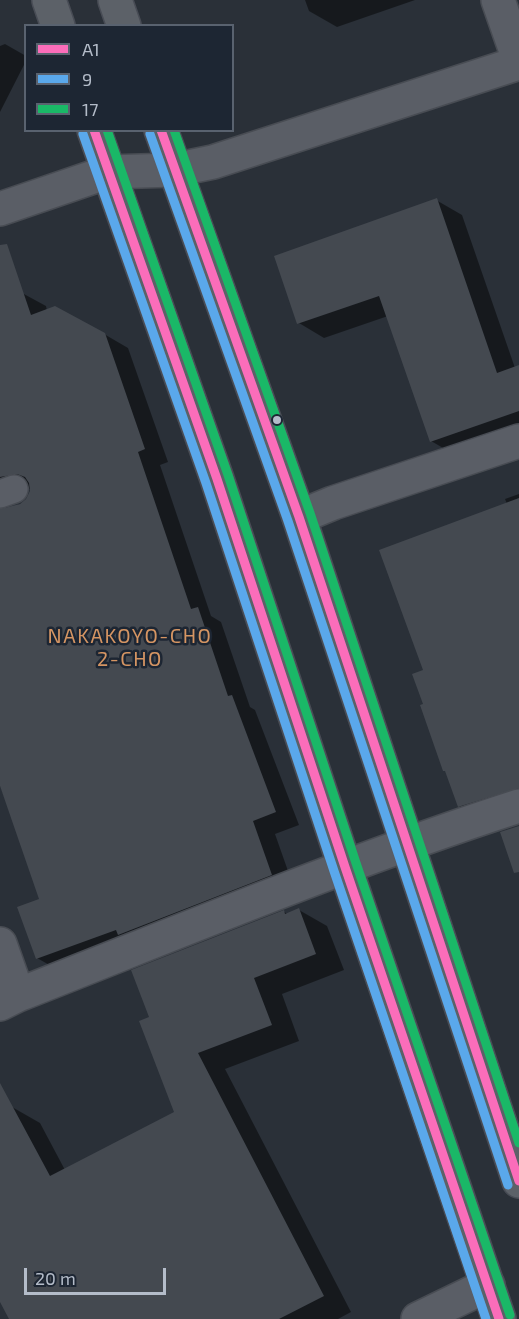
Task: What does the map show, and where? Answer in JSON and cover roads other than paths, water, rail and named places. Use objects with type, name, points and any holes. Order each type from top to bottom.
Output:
[{"type":"main road","points":[[49,0],[57,24]]},
{"type":"main road","points":[[116,0],[123,24]]},
{"type":"main road","points":[[95,132],[217,479],[345,867],[499,1319]]},
{"type":"main road","points":[[162,132],[299,517],[519,1181]]},
{"type":"street","points":[[0,209],[108,172],[174,170],[213,162],[519,61],[498,0]]},
{"type":"street","points":[[299,517],[333,503],[519,441]]},
{"type":"street","points":[[0,944],[9,1000],[345,867],[519,806]]},
{"type":"street","points":[[418,1319],[488,1285]]},
{"type":"district","name":"NAKAKOYO-CHO 2-CHO","points":[[130,648]]}]
